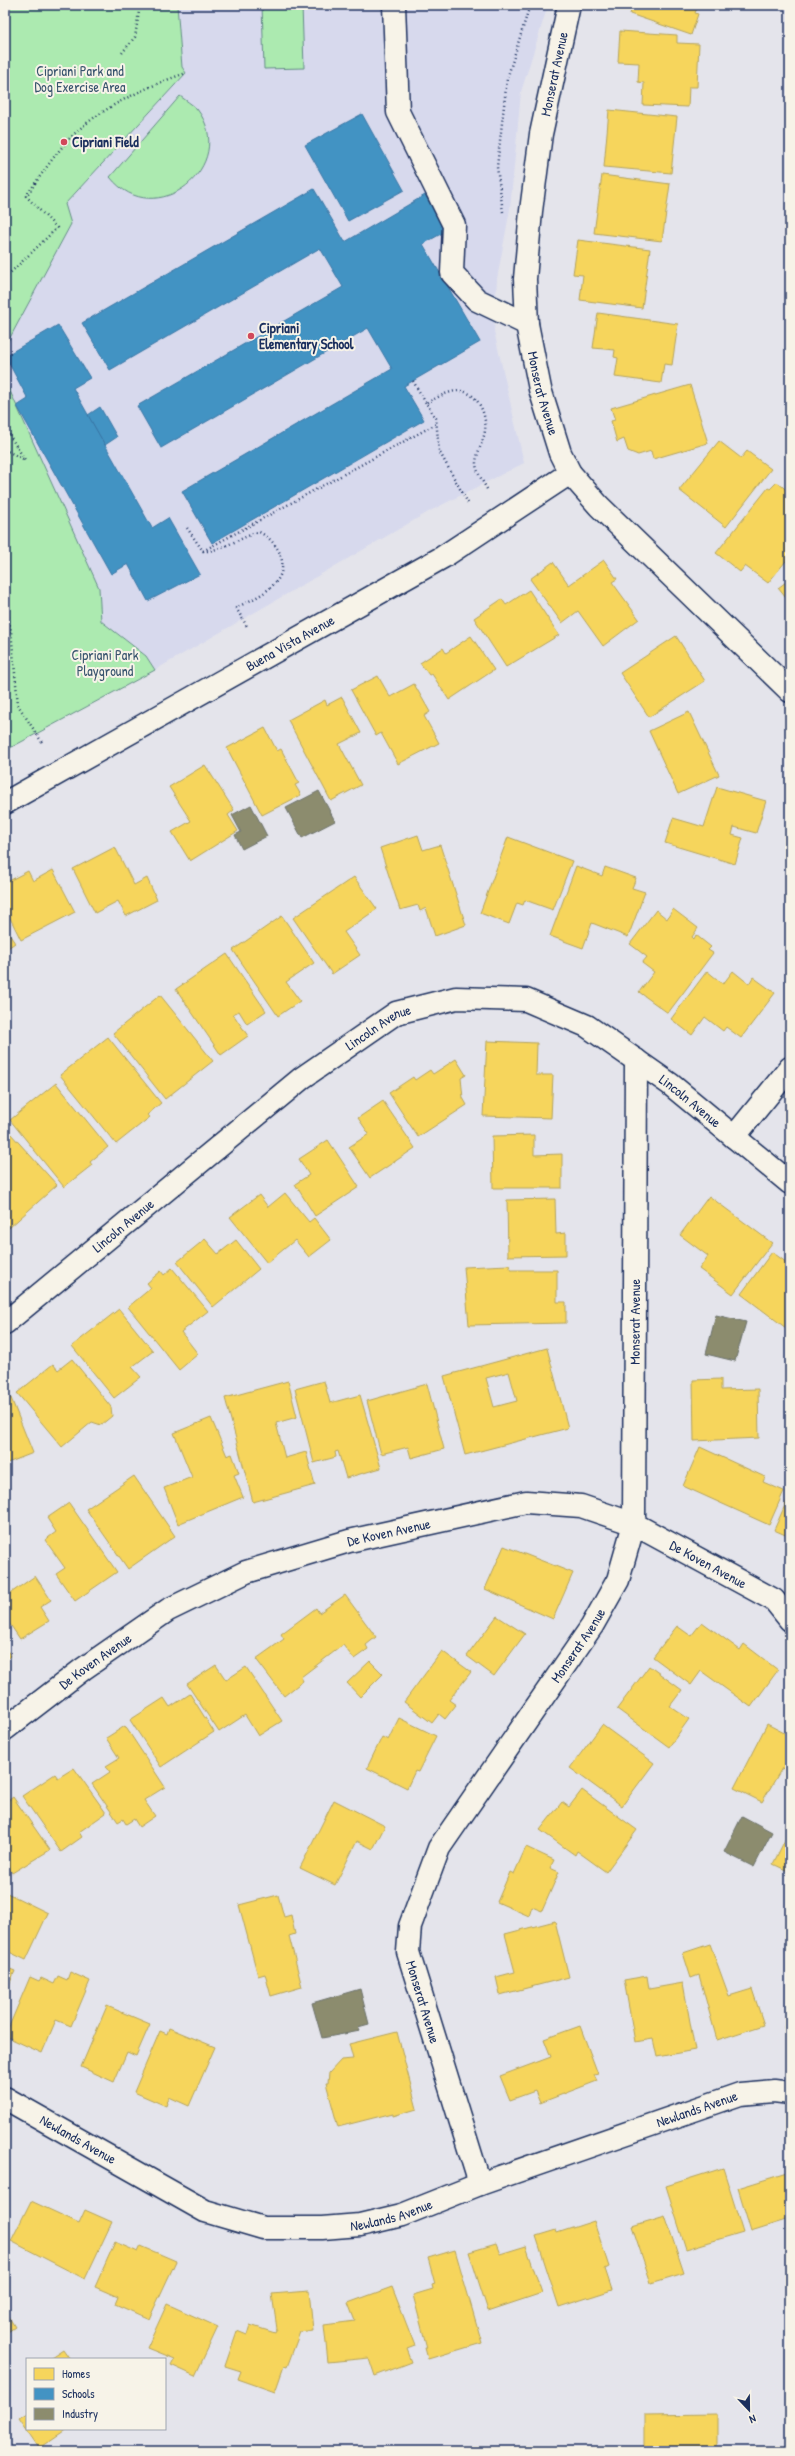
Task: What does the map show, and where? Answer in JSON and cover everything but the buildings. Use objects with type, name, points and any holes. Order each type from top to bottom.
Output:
[{"type":"street","points":[[394,5],[398,112],[454,225],[452,273],[477,300],[527,324]]},
{"type":"street","name":"Monserat Avenue","points":[[569,5],[541,134],[532,203],[525,279],[527,324],[540,389],[560,453],[570,473],[599,506],[790,691]]},
{"type":"street","name":"Buena Vista Avenue","points":[[5,803],[443,557],[570,473]]},
{"type":"street","name":"Lincoln Avenue","points":[[5,1323],[302,1078],[396,1013],[456,998],[526,1000],[587,1026],[670,1084],[790,1183]]},
{"type":"street","name":"Monserat Avenue","points":[[480,2184],[408,1952],[410,1926],[439,1848],[592,1626],[618,1580],[634,1524],[636,1060]]},
{"type":"street","points":[[734,1137],[790,1068]]},
{"type":"street","name":"De Koven Avenue","points":[[5,1729],[84,1669],[168,1610],[246,1572],[348,1542],[526,1502],[581,1506],[634,1524],[774,1600],[790,1620]]},
{"type":"street","name":"Newlands Avenue","points":[[5,2098],[204,2212],[263,2228],[360,2225],[402,2214],[480,2184],[740,2094],[774,2091],[790,2093]]},
{"type":"path","points":[[122,53],[135,37],[140,5]]},
{"type":"path","points":[[505,219],[500,204],[497,167],[507,79],[530,5]]},
{"type":"path","points":[[5,278],[57,228],[26,196],[51,161],[82,127],[149,86],[186,73]]},
{"type":"path","points":[[413,381],[436,418],[439,451],[468,503]]},
{"type":"path","points":[[426,403],[446,393],[462,391],[472,396],[482,408],[486,421],[485,432],[476,464],[488,491]]},
{"type":"path","points":[[203,551],[436,424]]},
{"type":"path","points":[[5,428],[26,460],[5,450]]},
{"type":"path","points":[[187,528],[203,551],[210,552],[242,537],[259,532],[270,538],[278,547],[282,558],[280,577],[264,593],[236,608],[248,628]]},
{"type":"path","points":[[5,601],[11,631],[18,705],[43,744]]},
{"type":"shaded area","name":"Cipriani Elementary School","points":[[177,5],[548,5],[521,92],[510,209],[497,279],[494,331],[524,463],[430,511],[155,670],[146,656],[101,621],[99,588],[5,384],[5,341],[65,204],[186,73],[182,67]]},
{"type":"green space","name":"Cipriani Field","points":[[5,5],[177,5],[182,67],[186,73],[65,204],[71,224],[5,347]]},
{"type":"green space","points":[[262,5],[302,5],[304,68],[264,69]]},
{"type":"green space","points":[[180,96],[197,109],[207,130],[208,151],[200,170],[186,185],[169,195],[149,198],[128,193],[110,177]]},
{"type":"green space","name":"Cipriani Park Playground","points":[[5,380],[99,588],[101,621],[146,656],[155,670],[10,748],[5,741]]},
{"type":"place","name":"Cipriani Field","points":[[64,142]]},
{"type":"place","name":"Cipriani Elementary School","points":[[251,336]]},
{"type":"park label","name":"Cipriani Park and Dog Exercise Area","points":[[80,80]]}]
